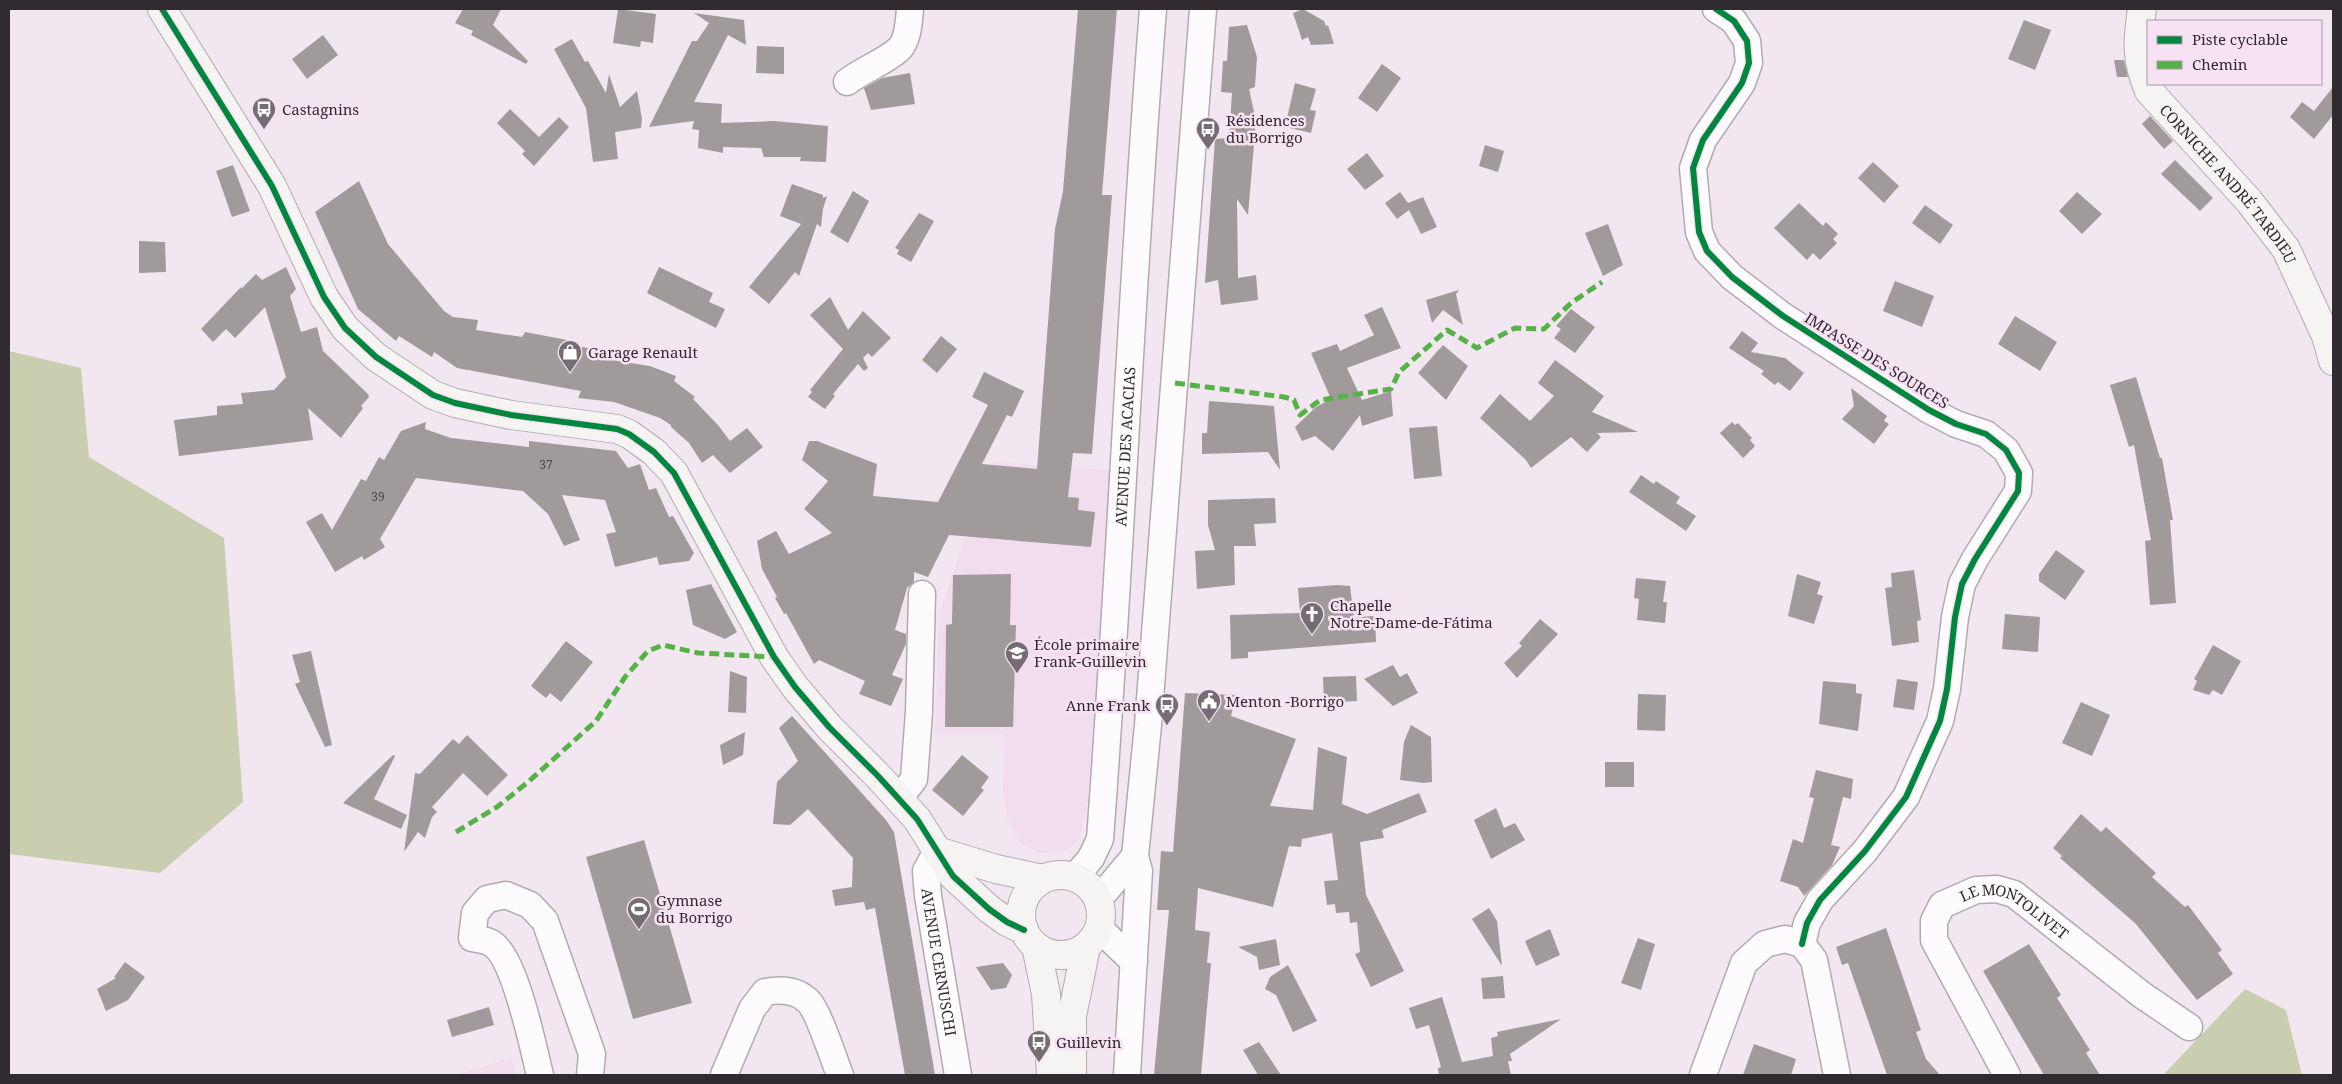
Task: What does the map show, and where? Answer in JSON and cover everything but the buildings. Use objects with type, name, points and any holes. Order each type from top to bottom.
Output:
[{"type":"street","points":[[162,9],[272,186],[324,297],[345,328],[376,357],[433,395],[455,403],[511,415],[618,430],[639,439],[674,473],[774,657],[795,687],[829,727],[917,819],[952,876],[989,909],[1030,938],[1045,952],[1066,955],[1092,937]]},
{"type":"street","points":[[847,82],[859,72],[899,49],[909,26],[910,9]]},
{"type":"street","name":"AVENUE DES ACACIAS","points":[[1074,877],[1091,858],[1100,839],[1114,651],[1138,188],[1152,9]]},
{"type":"street","points":[[1127,1075],[1140,871],[1135,856],[1148,725],[1203,9]]},
{"type":"street","name":"IMPASSE DES SOURCES","points":[[1716,9],[1734,21],[1747,41],[1749,63],[1742,83],[1704,140],[1694,168],[1700,232],[1708,251],[1732,277],[1783,316],[1929,410],[1956,424],[1986,434],[2006,450],[2018,473],[2018,492],[1975,559],[1962,584],[1955,617],[1947,690],[1940,720],[1906,798],[1865,851],[1820,900],[1807,923],[1802,944]]},
{"type":"street","name":"CORNICHE ANDRÉ TARDIEU","points":[[2142,9],[2137,46],[2140,70],[2149,91],[2249,201],[2286,249],[2326,336],[2333,361]]},
{"type":"street","points":[[899,799],[914,779],[919,712],[922,594]]},
{"type":"street","points":[[937,851],[996,869],[1042,879],[1058,875],[1074,877],[1092,890],[1098,900],[1101,914],[1092,937],[1072,1016],[1072,1075]]},
{"type":"street","name":"AVENUE CERNUSCHI","points":[[937,851],[926,871],[928,896],[958,1075]]},
{"type":"street","points":[[1098,900],[1135,856]]},
{"type":"street","points":[[1042,879],[1026,896],[1021,919],[1030,938],[1046,994],[1051,1075]]},
{"type":"street","name":"LE MONTOLIVET","points":[[2007,1075],[1934,940],[1934,921],[1942,905],[1976,890],[1996,888],[2014,894],[2142,995],[2189,1027]]},
{"type":"street","points":[[540,1075],[521,1001],[504,955],[491,943],[472,938],[475,913],[487,899],[506,895],[530,905],[545,921],[592,1054],[590,1075]]},
{"type":"street","points":[[1092,937],[1134,962]]},
{"type":"street","points":[[1702,1075],[1744,963],[1765,944],[1785,940],[1802,944],[1814,960],[1837,1075]]},
{"type":"street","points":[[724,1075],[752,1009],[765,992],[779,990],[796,993],[810,1002],[840,1075]]},
{"type":"shaded area","name":"École primaire Frank-Guillevin","points":[[991,462],[1113,470],[1087,807],[1080,839],[1067,851],[1039,853],[1020,843],[1007,818],[1003,792],[1004,735],[935,735],[939,614]]},
{"type":"shaded area","points":[[511,1058],[516,1075],[455,1075]]},
{"type":"green space","points":[[9,351],[81,368],[89,457],[224,538],[243,802],[160,873],[9,854]]},
{"type":"green space","points":[[2245,989],[2286,1010],[2302,1075],[2163,1075]]},
{"type":"marked path","points":[[1175,383],[1284,397],[1294,400],[1300,415],[1320,400],[1391,389],[1399,372],[1447,330],[1477,348],[1515,328],[1544,329],[1571,303],[1602,282]]},
{"type":"marked path","points":[[456,832],[497,807],[596,721],[625,677],[648,651],[663,645],[698,653],[774,657]]},
{"type":"cycle path","points":[[162,9],[272,186],[324,297],[345,328],[376,357],[433,395],[455,403],[511,415],[617,429],[629,434],[654,452],[674,473],[774,657],[795,687],[829,727],[878,776],[917,819],[953,876],[989,909],[1007,922],[1024,930]]},
{"type":"cycle path","points":[[1716,9],[1734,21],[1747,41],[1749,63],[1742,83],[1703,140],[1693,168],[1699,232],[1707,251],[1732,277],[1783,316],[1929,410],[1956,424],[1986,434],[2006,450],[2019,473],[2018,491],[1975,559],[1962,584],[1955,617],[1947,689],[1940,721],[1906,797],[1865,851],[1820,900],[1807,923],[1802,944]]},
{"type":"place","name":"Castagnins","points":[[264,130]]},
{"type":"place","name":"Résidences du Borrigo","points":[[1208,150]]},
{"type":"place","name":"Garage Renault","points":[[570,373]]},
{"type":"place","name":"Chapelle Notre-Dame-de-Fátima","points":[[1312,635]]},
{"type":"place","name":"École primaire Frank-Guillevin","points":[[1017,674]]},
{"type":"place","name":"Menton -Borrigo","points":[[1209,722]]},
{"type":"place","name":"Anne Frank","points":[[1167,726]]},
{"type":"place","name":"Gymnase du Borrigo","points":[[639,930]]},
{"type":"place","name":"Guillevin","points":[[1039,1063]]}]
